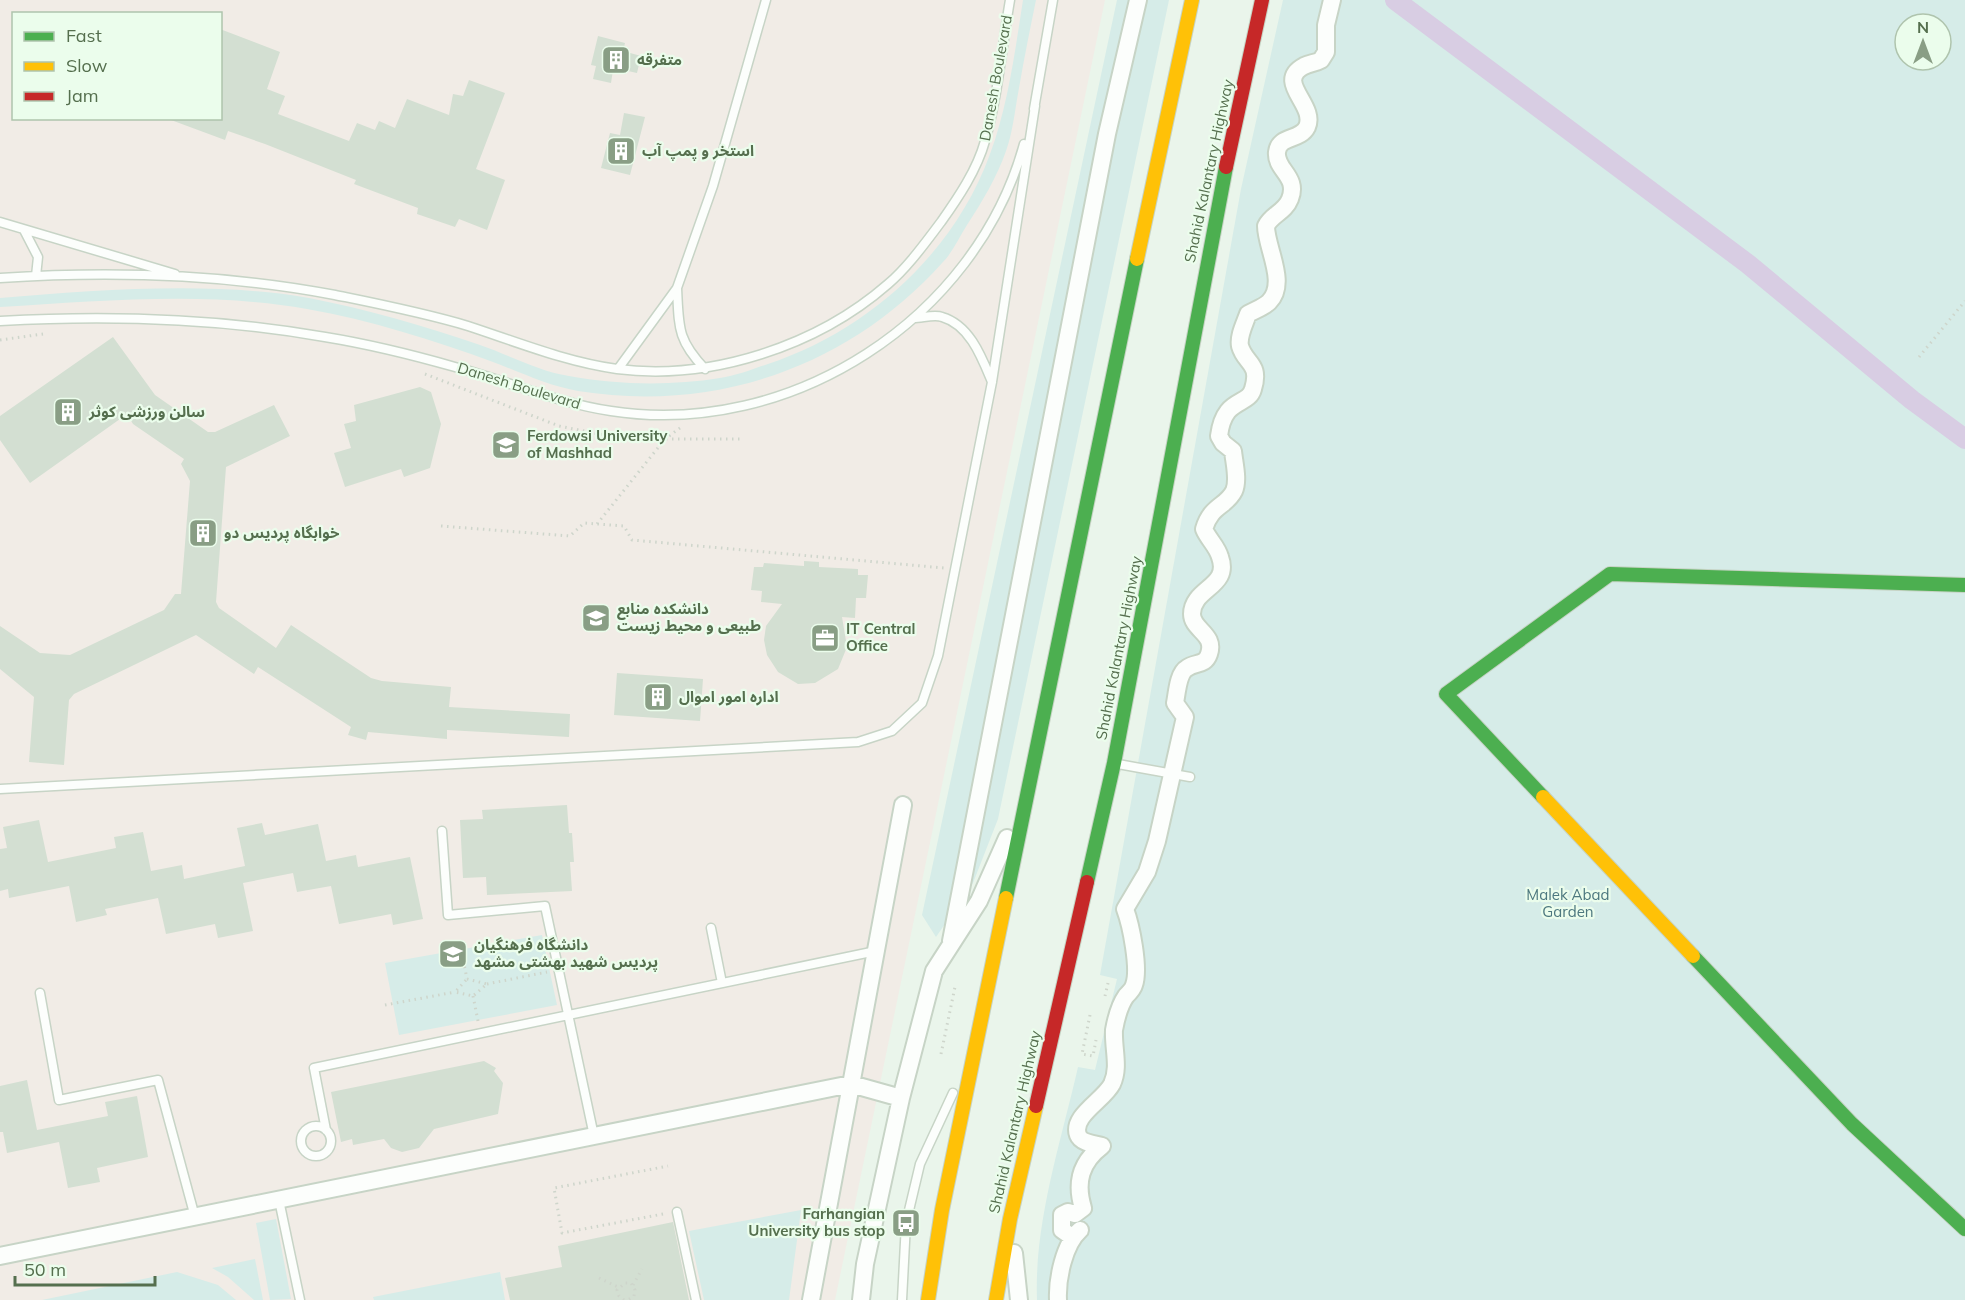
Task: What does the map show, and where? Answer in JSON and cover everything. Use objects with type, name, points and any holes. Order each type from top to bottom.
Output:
[{"type":"main road","points":[[928,1300],[942,1210],[976,1041],[1192,0]]},
{"type":"main road","name":"Shahid Kalantary Highway","points":[[996,1300],[1010,1219],[1114,763],[1221,189],[1262,0]]},
{"type":"main road","points":[[1965,585],[1610,574],[1446,694],[1852,1124],[1965,1229]]},
{"type":"street","points":[[951,941],[1107,134],[1138,0]]},
{"type":"street","points":[[1058,1300],[1058,1285],[1076,1233],[1062,1230],[1062,1215],[1068,1212],[1075,1214],[1083,1208],[1078,1185],[1080,1173],[1093,1153],[1102,1146],[1083,1141],[1078,1135],[1078,1126],[1086,1109],[1105,1095],[1116,1073],[1114,1032],[1117,1015],[1134,985],[1131,926],[1125,909],[1147,872],[1172,774],[1185,717],[1175,703],[1182,673],[1187,668],[1203,663],[1209,654],[1210,644],[1206,633],[1195,623],[1192,616],[1194,603],[1203,592],[1214,586],[1223,568],[1221,557],[1204,529],[1207,519],[1234,490],[1236,482],[1233,451],[1223,443],[1219,436],[1221,424],[1232,404],[1248,398],[1252,392],[1255,371],[1239,344],[1241,335],[1248,314],[1266,305],[1275,292],[1276,279],[1266,226],[1269,220],[1290,200],[1292,187],[1289,174],[1277,159],[1277,151],[1280,143],[1305,130],[1309,120],[1308,110],[1295,94],[1293,83],[1297,73],[1305,66],[1321,60],[1326,52],[1326,25],[1332,0]]},
{"type":"street","points":[[861,1300],[865,1264],[901,1098],[934,971],[951,941],[979,902],[1027,793]]},
{"type":"street","points":[[812,1300],[903,804]]},
{"type":"street","points":[[0,1256],[851,1084],[901,1098]]},
{"type":"street","points":[[1010,1219],[1019,1300]]},
{"type":"lane","points":[[618,369],[677,288],[713,186],[766,0]]},
{"type":"lane","name":"Danesh Boulevard","points":[[0,278],[36,276],[186,277],[259,283],[334,295],[463,325],[567,359],[618,369],[669,372],[705,369],[790,344],[846,316],[890,283],[927,240],[959,196],[985,142],[1010,0]]},
{"type":"lane","name":"Danesh Boulevard","points":[[0,321],[52,318],[181,320],[256,326],[328,337],[455,367],[559,401],[603,410],[670,415],[737,409],[802,389],[862,359],[914,318],[955,275],[988,227],[1018,168],[1035,106],[1053,0]]},
{"type":"lane","points":[[0,789],[858,742],[892,731],[922,703],[938,656],[992,382],[1035,106]]},
{"type":"lane","points":[[0,222],[186,277]]},
{"type":"lane","points":[[24,230],[38,257],[36,276]]},
{"type":"lane","points":[[677,288],[679,328],[686,350],[705,369]]},
{"type":"lane","points":[[914,318],[942,316],[966,333],[983,359],[992,382]]},
{"type":"lane","points":[[1114,763],[1190,777]]},
{"type":"lane","points":[[442,831],[448,915],[545,906],[594,1136]]},
{"type":"lane","points":[[711,928],[722,983]]},
{"type":"lane","points":[[326,1130],[314,1068],[876,951]]},
{"type":"lane","points":[[40,993],[59,1100],[158,1080],[195,1217]]},
{"type":"lane","points":[[903,1300],[906,1222],[920,1164],[976,1041]]},
{"type":"lane","points":[[279,1200],[300,1300]]},
{"type":"lane","points":[[677,1212],[696,1300]]},
{"type":"path","points":[[1919,357],[1965,301]]},
{"type":"path","points":[[0,340],[54,333]]},
{"type":"path","points":[[417,371],[559,426],[624,439],[740,439]]},
{"type":"path","points":[[597,524],[665,439],[701,412]]},
{"type":"path","points":[[441,526],[570,536],[584,523],[624,526],[632,540],[955,569]]},
{"type":"path","points":[[461,949],[467,979]]},
{"type":"path","points":[[467,979],[487,984],[559,969]]},
{"type":"path","points":[[455,992],[467,979]]},
{"type":"path","points":[[1103,1004],[1108,983]]},
{"type":"path","points":[[473,996],[487,984]]},
{"type":"path","points":[[940,1054],[955,987]]},
{"type":"path","points":[[385,1005],[455,992],[473,996]]},
{"type":"path","points":[[473,996],[481,1033]]},
{"type":"path","points":[[1090,1015],[1082,1054],[1092,1056],[1097,1035]]},
{"type":"path","points":[[668,1166],[554,1188],[562,1233],[677,1212]]},
{"type":"path","points":[[625,1299],[635,1293],[633,1285],[642,1269]]},
{"type":"path","points":[[599,1278],[618,1287],[625,1299]]},
{"type":"path","points":[[618,1287],[625,1282],[633,1285]]},
{"type":"path","points":[[625,1299],[637,1300]]},
{"type":"shaded area","name":"Ferdowsi University of Mashhad","points":[[0,0],[1105,0],[835,1300],[0,1300]]},
{"type":"green space","points":[[1023,0],[1036,0],[1008,144],[989,189],[950,254],[906,299],[866,330],[823,355],[777,374],[729,388],[680,395],[629,396],[567,389],[401,331],[307,309],[231,300],[193,299],[77,302],[0,307],[0,298],[76,292],[195,288],[272,293],[330,302],[395,318],[569,376],[625,383],[663,383],[701,381],[738,374],[804,350],[839,331],[872,309],[903,284],[930,256],[954,224],[974,190],[990,154],[1002,117]]},
{"type":"green space","points":[[1117,0],[1169,0],[998,819],[973,883],[936,937],[922,915]]},
{"type":"green space","name":"Malek Abad Garden","points":[[1283,0],[1965,0],[1965,1300],[1037,1300],[1037,1271],[1044,1212],[1078,1067],[1095,1070],[1117,979],[1100,975],[1241,189]]},
{"type":"green space","points":[[542,935],[557,1005],[399,1035],[385,963]]},
{"type":"green space","points":[[801,1210],[789,1300],[704,1300],[689,1231]]},
{"type":"green space","points":[[276,1219],[291,1299],[270,1300],[256,1223]]},
{"type":"green space","points":[[255,1259],[263,1300],[254,1300],[228,1277],[212,1268]]},
{"type":"green space","points":[[177,1272],[218,1285],[236,1300],[42,1300]]},
{"type":"green space","points":[[500,1272],[505,1300],[374,1300],[373,1297]]},
{"type":"building","points":[[222,30],[280,52],[267,89],[285,96],[278,114],[349,141],[357,123],[375,130],[379,121],[395,128],[407,99],[449,115],[453,94],[463,96],[469,80],[505,93],[476,169],[505,180],[487,230],[459,219],[455,227],[417,214],[418,208],[354,184],[356,180],[228,131],[225,140],[171,120],[222,120]]},
{"type":"building","name":"متفرقه","points":[[598,36],[625,43],[623,51],[641,56],[637,73],[613,70],[611,83],[593,79],[596,66],[591,65]]},
{"type":"building","name":"استخر و پمپ آب","points":[[624,113],[645,117],[630,175],[601,168],[610,133],[620,135]]},
{"type":"building","points":[[113,337],[155,395],[208,432],[215,432],[274,405],[290,436],[226,467],[216,602],[219,608],[276,648],[291,625],[371,678],[451,687],[449,707],[570,714],[569,737],[447,730],[447,739],[368,732],[366,740],[348,735],[351,727],[258,667],[254,674],[196,635],[74,694],[69,700],[64,765],[29,762],[34,697],[0,669],[0,626],[40,653],[70,655],[164,610],[175,594],[181,594],[190,481],[181,464],[184,459],[133,424],[127,414],[30,483],[0,440],[0,416]]},
{"type":"building","points":[[420,387],[431,392],[441,424],[430,468],[404,477],[401,469],[345,487],[334,453],[351,448],[344,424],[356,421],[354,405]]},
{"type":"building","points":[[804,561],[819,562],[819,567],[858,569],[858,575],[868,575],[866,598],[856,598],[855,618],[842,617],[847,647],[838,669],[815,683],[798,684],[778,672],[767,655],[764,640],[766,626],[782,604],[761,602],[762,591],[751,590],[754,567],[763,567],[764,563],[804,566]]},
{"type":"building","name":"اداره امور اموال","points":[[617,673],[703,679],[700,721],[614,715]]},
{"type":"building","points":[[567,805],[574,862],[570,862],[572,891],[487,895],[486,877],[463,878],[460,820],[483,819],[482,810]]},
{"type":"building","points":[[39,820],[48,862],[116,848],[114,837],[143,832],[151,871],[182,865],[184,879],[245,866],[237,828],[262,823],[265,835],[318,824],[326,861],[356,855],[358,867],[410,857],[423,919],[393,925],[391,914],[339,924],[331,886],[297,892],[293,873],[243,883],[253,931],[218,938],[215,924],[166,934],[158,898],[105,909],[107,915],[76,922],[69,886],[9,898],[8,889],[0,891],[0,849],[7,848],[3,827]]},
{"type":"building","points":[[484,1061],[496,1068],[494,1071],[503,1083],[498,1114],[434,1129],[419,1148],[402,1152],[391,1148],[384,1139],[353,1145],[352,1139],[341,1142],[331,1092]]},
{"type":"building","points":[[27,1080],[37,1130],[108,1116],[105,1102],[137,1096],[148,1157],[97,1168],[100,1182],[68,1188],[59,1142],[7,1153],[3,1132],[0,1132],[0,1086]]},
{"type":"building","points":[[673,1222],[689,1300],[510,1300],[505,1278],[562,1267],[558,1246]]},
{"type":"waterway","points":[[1395,0],[1748,264],[1912,400],[1965,439]]},
{"type":"traffic: fast","points":[[1087,882],[1114,763],[1226,167]]},
{"type":"traffic: fast","points":[[1006,898],[1137,259]]},
{"type":"traffic: fast","points":[[1543,797],[1446,694],[1610,574],[1965,585]]},
{"type":"traffic: fast","points":[[1693,956],[1852,1124],[1965,1229]]},
{"type":"traffic: slow","points":[[1137,259],[1192,0]]},
{"type":"traffic: slow","points":[[1543,797],[1693,956]]},
{"type":"traffic: slow","points":[[928,1300],[942,1210],[1006,898]]},
{"type":"traffic: slow","points":[[996,1300],[1010,1219],[1036,1106]]},
{"type":"traffic: jam","points":[[1226,167],[1262,0]]},
{"type":"traffic: jam","points":[[1036,1106],[1087,882]]},
{"type":"place","name":"متفرقه","points":[[616,60]]},
{"type":"place","name":"استخر و پمپ آب","points":[[621,151]]},
{"type":"place","name":"سالن ورزشی کوثر","points":[[68,412]]},
{"type":"place","name":"Ferdowsi University of Mashhad","points":[[506,445]]},
{"type":"place","name":"خوابگاه پردیس دو","points":[[203,533]]},
{"type":"place","name":"دانشکده منابع طبیعی و محیط زیست","points":[[596,618]]},
{"type":"place","name":"IT Central Office","points":[[825,638]]},
{"type":"place","name":"اداره امور اموال","points":[[658,697]]},
{"type":"place","name":"دانشگاه فرهنگیان پردیس شهید بهشتی مشهد","points":[[453,954]]},
{"type":"place","name":"Farhangian University bus stop","points":[[906,1223]]}]
